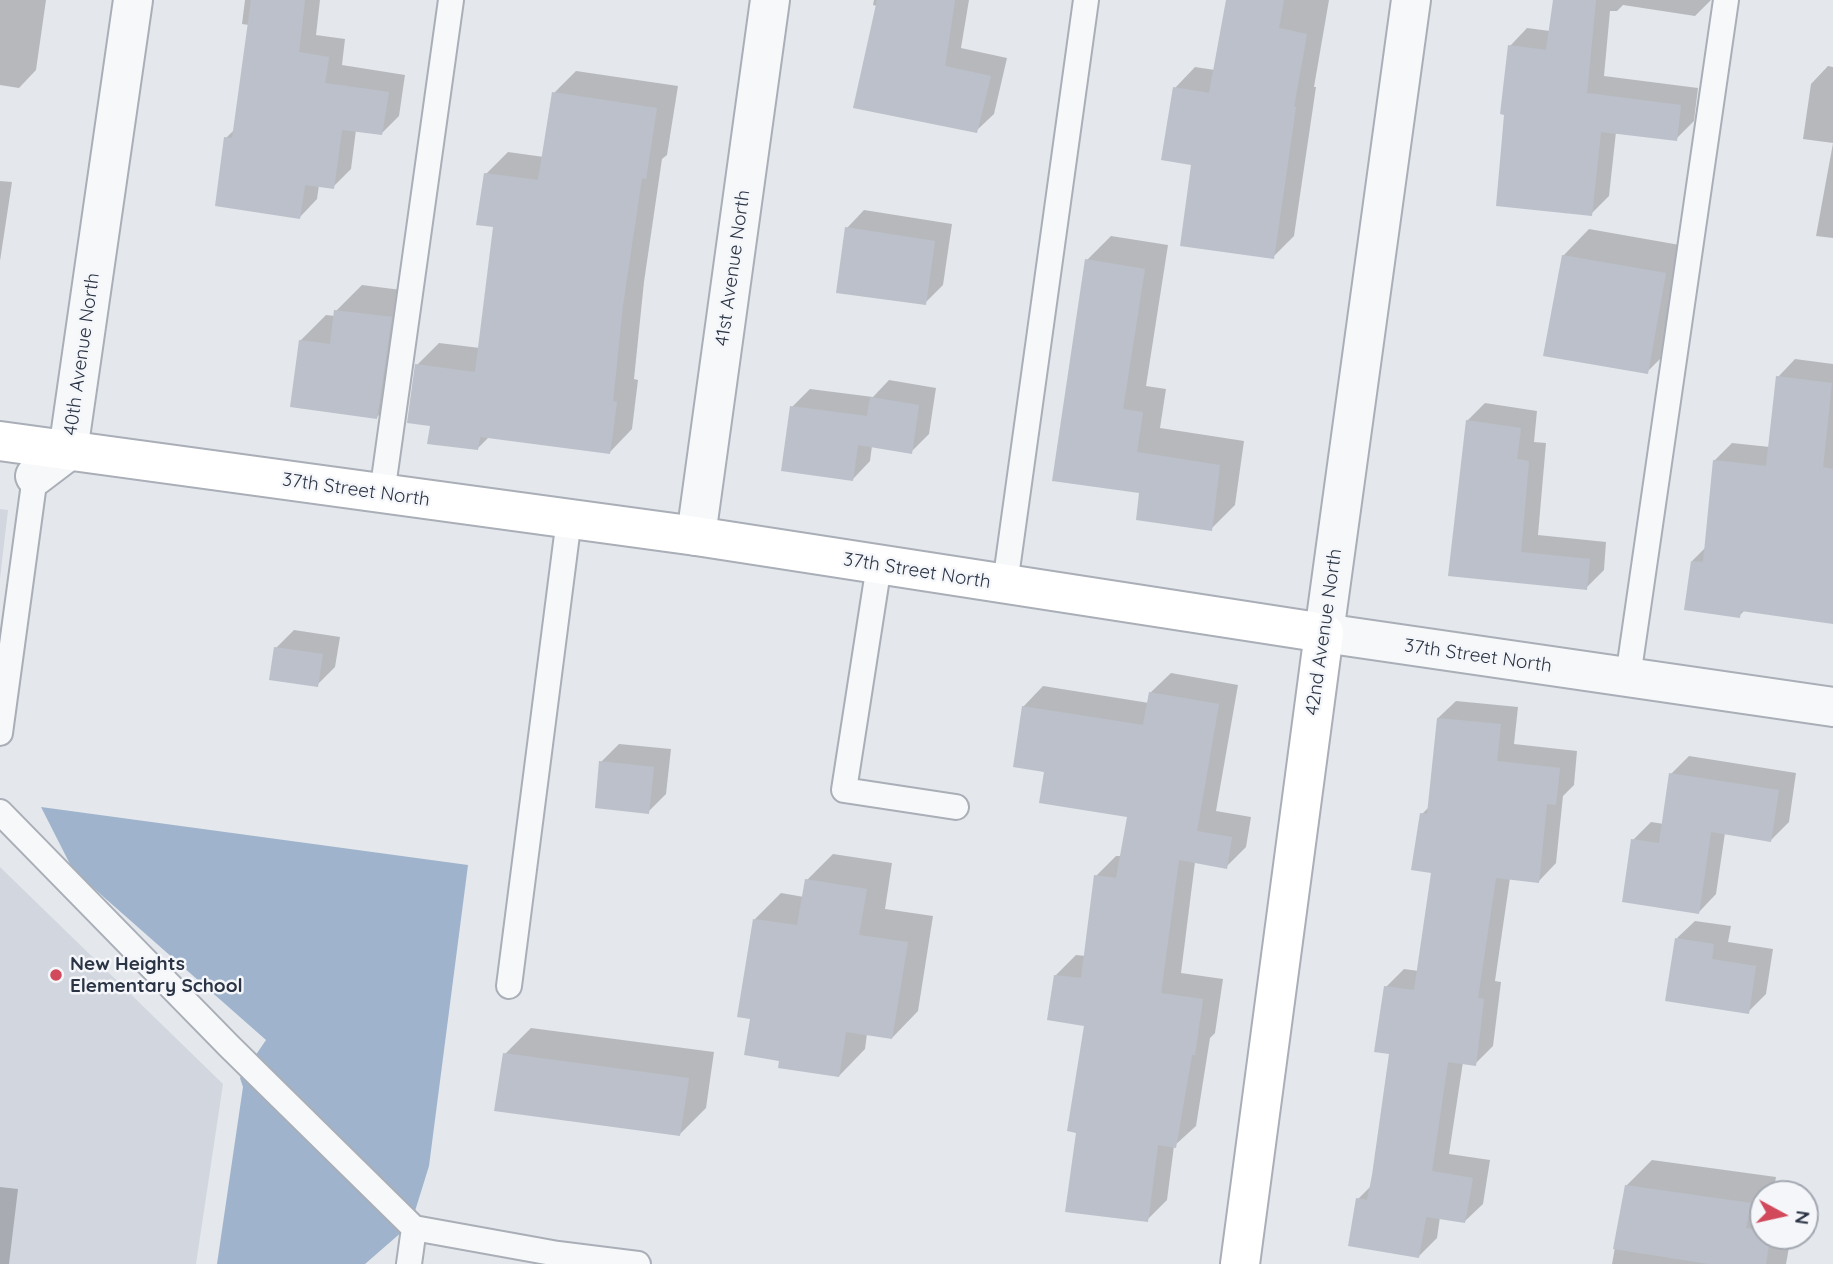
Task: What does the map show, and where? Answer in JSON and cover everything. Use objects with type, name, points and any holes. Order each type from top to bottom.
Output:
[{"type":"street","name":"40th Avenue North","points":[[35,476],[68,451],[133,0]]},
{"type":"street","name":"41st Avenue North","points":[[696,536],[770,0]]},
{"type":"street","name":"42nd Avenue North","points":[[1240,1264],[1411,0]]},
{"type":"street","name":"37th Street North","points":[[0,440],[696,536],[1324,633],[1833,707]]},
{"type":"lane","points":[[383,494],[451,0]]},
{"type":"lane","points":[[1005,584],[1086,0]]},
{"type":"lane","points":[[1628,677],[1726,0]]},
{"type":"lane","name":"40th Avenue North","points":[[0,733],[6,653],[35,476]]},
{"type":"lane","points":[[509,986],[569,519]]},
{"type":"lane","points":[[879,565],[844,790],[956,807]]},
{"type":"lane","points":[[0,812],[248,1065],[414,1228],[558,1254],[638,1264]]},
{"type":"lane","points":[[410,1264],[414,1228]]},
{"type":"shaded area","points":[[0,509],[8,510],[0,578]]},
{"type":"shaded area","name":"New Heights Elementary School","points":[[0,867],[223,1084],[196,1264],[0,1264]]},
{"type":"water","points":[[41,807],[468,865],[429,1166],[411,1224],[365,1264],[217,1264],[243,1087],[240,1078],[266,1040],[73,870]]},
{"type":"building","points":[[251,0],[305,0],[299,52],[329,57],[325,83],[389,92],[382,135],[342,130],[334,189],[305,185],[300,219],[215,206],[224,137],[232,138]]},
{"type":"building","points":[[877,0],[955,0],[945,66],[991,76],[977,133],[853,108]]},
{"type":"building","points":[[1226,0],[1284,0],[1279,28],[1307,34],[1294,107],[1274,259],[1180,246],[1191,165],[1161,160],[1173,87],[1209,93]]},
{"type":"building","points":[[1553,0],[1596,0],[1587,93],[1681,105],[1677,141],[1601,132],[1592,216],[1496,206],[1504,115],[1500,114],[1508,45],[1546,50]]},
{"type":"building","points":[[552,92],[657,108],[646,179],[642,178],[623,305],[613,401],[617,402],[610,454],[480,437],[478,450],[427,444],[430,426],[407,423],[415,364],[475,372],[493,227],[476,225],[484,173],[538,180]]},
{"type":"building","points":[[845,227],[935,241],[926,305],[836,293]]},
{"type":"building","points":[[1562,255],[1666,273],[1648,374],[1543,356]]},
{"type":"building","points":[[1085,259],[1145,269],[1123,409],[1143,412],[1137,452],[1220,465],[1212,531],[1136,520],[1139,493],[1052,481]]},
{"type":"building","points":[[334,310],[392,317],[377,419],[290,407],[299,340],[330,344]]},
{"type":"building","points":[[1776,376],[1832,383],[1823,467],[1833,469],[1833,624],[1741,611],[1740,618],[1684,610],[1691,561],[1703,562],[1713,460],[1766,466]]},
{"type":"building","points":[[870,397],[919,405],[912,454],[858,445],[853,481],[781,471],[790,406],[867,416]]},
{"type":"building","points":[[1466,420],[1521,428],[1517,459],[1529,461],[1521,552],[1590,559],[1587,590],[1448,576]]},
{"type":"building","points":[[274,647],[323,654],[318,687],[269,680]]},
{"type":"building","points":[[1149,692],[1219,704],[1197,831],[1232,837],[1227,869],[1179,860],[1161,993],[1203,999],[1195,1055],[1192,1055],[1176,1148],[1158,1145],[1148,1222],[1065,1212],[1076,1133],[1067,1131],[1084,1026],[1047,1020],[1054,975],[1081,978],[1094,875],[1116,878],[1127,817],[1039,803],[1044,772],[1013,767],[1022,706],[1143,725]]},
{"type":"building","points":[[1437,718],[1501,724],[1497,761],[1560,768],[1556,805],[1547,804],[1539,883],[1496,878],[1478,998],[1484,999],[1476,1066],[1448,1062],[1432,1171],[1473,1178],[1465,1223],[1426,1217],[1419,1258],[1348,1246],[1356,1198],[1367,1200],[1389,1054],[1374,1052],[1384,986],[1414,990],[1431,873],[1411,870],[1420,813],[1427,814]]},
{"type":"building","points":[[599,761],[654,767],[649,814],[595,808]]},
{"type":"building","points":[[1669,773],[1779,790],[1771,842],[1711,832],[1699,914],[1622,902],[1631,839],[1659,843]]},
{"type":"building","points":[[805,879],[867,889],[859,935],[908,942],[892,1039],[846,1032],[839,1077],[778,1068],[779,1061],[744,1055],[750,1019],[737,1017],[753,919],[797,925]]},
{"type":"building","points":[[1675,938],[1714,944],[1712,959],[1756,966],[1749,1014],[1665,1001]]},
{"type":"building","points":[[503,1053],[689,1078],[680,1136],[494,1111]]},
{"type":"building","points":[[1625,1185],[1749,1203],[1746,1228],[1749,1229],[1749,1250],[1768,1250],[1766,1264],[1709,1264],[1613,1249]]},
{"type":"place","name":"New Heights Elementary School","points":[[56,975]]}]
